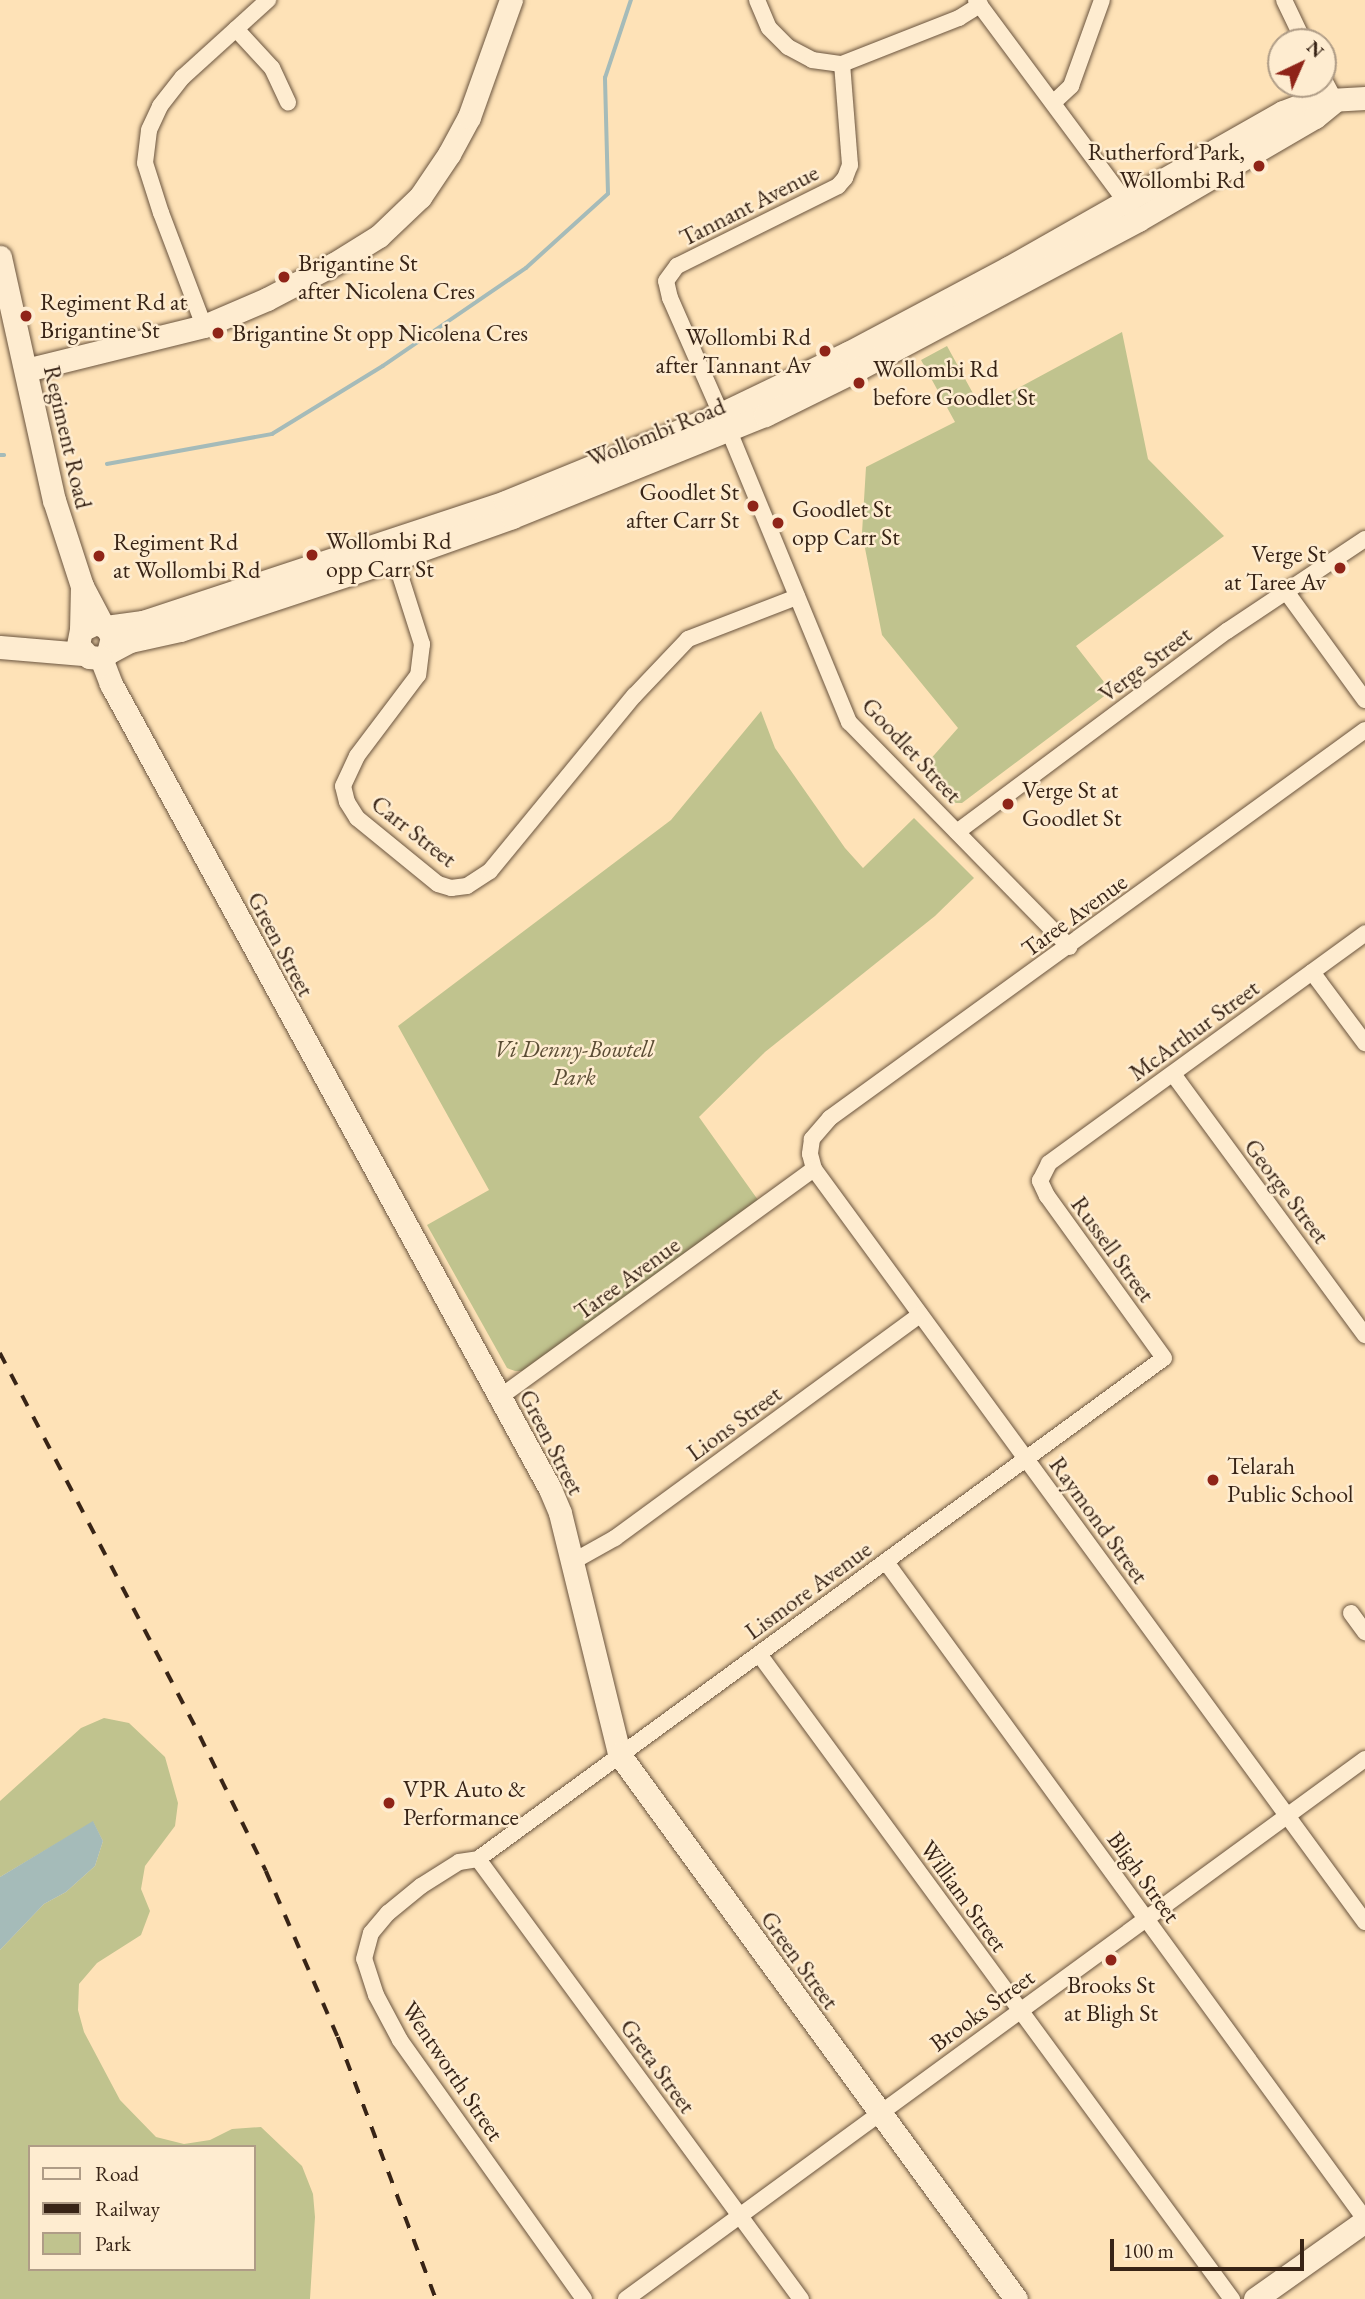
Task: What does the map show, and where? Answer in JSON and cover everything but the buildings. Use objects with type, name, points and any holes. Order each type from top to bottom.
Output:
[{"type":"street","points":[[204,326],[160,214],[145,163],[149,130],[160,106],[183,77],[268,0]]},
{"type":"street","points":[[26,370],[204,326],[267,299],[334,264],[379,236],[420,197],[449,155],[468,117],[511,0]]},
{"type":"street","points":[[757,0],[769,28],[788,47],[812,60],[842,64],[959,18],[978,3],[1132,211]]},
{"type":"street","points":[[1053,103],[1071,86],[1102,0]]},
{"type":"street","points":[[1284,0],[1297,28]]},
{"type":"street","points":[[236,29],[272,68],[288,102]]},
{"type":"street","name":"Tannant Avenue","points":[[725,422],[670,298],[666,281],[677,266],[838,186],[845,178],[850,165],[842,64]]},
{"type":"street","points":[[1333,98],[1335,101],[1365,98]]},
{"type":"street","name":"Wollombi Road","points":[[0,647],[45,652],[94,640],[143,622],[524,512],[725,422],[858,369],[1132,211],[1315,117],[1335,101]]},
{"type":"street","name":"Regiment Road","points":[[0,257],[54,500],[82,586],[94,640]]},
{"type":"street","name":"Goodlet Street","points":[[725,422],[849,722],[1069,947]]},
{"type":"street","name":"Verge Street","points":[[957,832],[1285,590],[1365,539]]},
{"type":"street","name":"Carr Street","points":[[392,550],[422,644],[418,676],[357,756],[343,786],[347,802],[357,818],[438,884],[451,888],[467,886],[491,871],[634,696],[688,639],[797,597]]},
{"type":"street","points":[[1285,590],[1365,700]]},
{"type":"street","name":"Green Street","points":[[94,640],[117,695],[500,1397],[560,1513],[620,1754],[1016,2299]]},
{"type":"street","name":"Taree Avenue","points":[[500,1397],[814,1169],[810,1154],[812,1139],[830,1118],[1365,730]]},
{"type":"street","name":"McArthur Street","points":[[1049,1163],[1365,933]]},
{"type":"street","points":[[1312,972],[1365,1043]]},
{"type":"street","name":"George Street","points":[[1173,1074],[1365,1335]]},
{"type":"street","name":"Russell Street","points":[[1049,1163],[1040,1181],[1046,1196],[1164,1358]]},
{"type":"street","name":"Raymond Street","points":[[814,1169],[1365,1922]]},
{"type":"street","name":"Lions Street","points":[[572,1562],[615,1538],[920,1315]]},
{"type":"street","name":"Lismore Avenue","points":[[478,1859],[1164,1358]]},
{"type":"street","name":"Bligh Street","points":[[886,1562],[1365,2220]]},
{"type":"street","points":[[1351,1613],[1365,1632]]},
{"type":"street","name":"William Street","points":[[759,1654],[1232,2299]]},
{"type":"street","name":"Brooks Street","points":[[626,2299],[1365,1759]]},
{"type":"street","name":"Greta Street","points":[[478,1859],[801,2299]]},
{"type":"street","name":"Wentworth Street","points":[[478,1859],[459,1863],[421,1886],[388,1913],[370,1933],[364,1959],[376,1995],[400,2040],[584,2299]]},
{"type":"street","points":[[1255,2299],[1365,2220]]},
{"type":"green space","points":[[1122,332],[1148,459],[1224,536],[1076,646],[1111,691],[962,803],[950,803],[920,771],[958,728],[882,635],[862,533],[866,467],[955,422],[921,360],[947,346],[981,408]]},
{"type":"green space","name":"Vi Denny-Bowtell Park","points":[[761,711],[775,748],[845,848],[863,868],[914,818],[974,878],[935,916],[765,1052],[699,1117],[758,1200],[524,1371],[507,1368],[427,1225],[489,1190],[398,1026],[671,820]]},
{"type":"green space","points":[[104,1718],[129,1723],[165,1757],[178,1803],[175,1826],[145,1866],[141,1889],[150,1911],[141,1935],[97,1963],[79,1984],[78,2010],[84,2032],[120,2100],[156,2137],[184,2144],[210,2140],[232,2129],[261,2127],[302,2166],[313,2194],[315,2217],[310,2299],[0,2299],[0,1950],[44,1904],[66,1892],[95,1866],[103,1841],[93,1822],[0,1877],[0,1801],[81,1728]]},
{"type":"water","points":[[93,1821],[103,1841],[95,1866],[66,1892],[44,1904],[0,1950],[0,1877]]},
{"type":"waterway","points":[[107,464],[272,434],[383,366],[526,268],[608,194],[605,78],[631,0]]},
{"type":"railway","points":[[0,1353],[200,1736],[266,1871],[338,2037],[436,2299]]},
{"type":"place","name":"Rutherford Park, Wollombi Rd","points":[[1259,166]]},
{"type":"place","name":"Brigantine St after Nicolena Cres","points":[[284,277]]},
{"type":"place","name":"Regiment Rd at Brigantine St","points":[[26,316]]},
{"type":"place","name":"Brigantine St opp Nicolena Cres","points":[[218,333]]},
{"type":"place","name":"Wollombi Rd after Tannant Av","points":[[825,351]]},
{"type":"place","name":"Wollombi Rd before Goodlet St","points":[[859,383]]},
{"type":"place","name":"Goodlet St after Carr St","points":[[753,506]]},
{"type":"place","name":"Goodlet St opp Carr St","points":[[778,523]]},
{"type":"place","name":"Wollombi Rd opp Carr St","points":[[312,555]]},
{"type":"place","name":"Regiment Rd at Wollombi Rd","points":[[99,556]]},
{"type":"place","name":"Verge St at Taree Av","points":[[1340,568]]},
{"type":"place","name":"Verge St at Goodlet St","points":[[1008,804]]},
{"type":"place","name":"Telarah Public School","points":[[1213,1480]]},
{"type":"place","name":"VPR Auto & Performance","points":[[389,1803]]},
{"type":"place","name":"Brooks St at Bligh St","points":[[1111,1960]]}]
